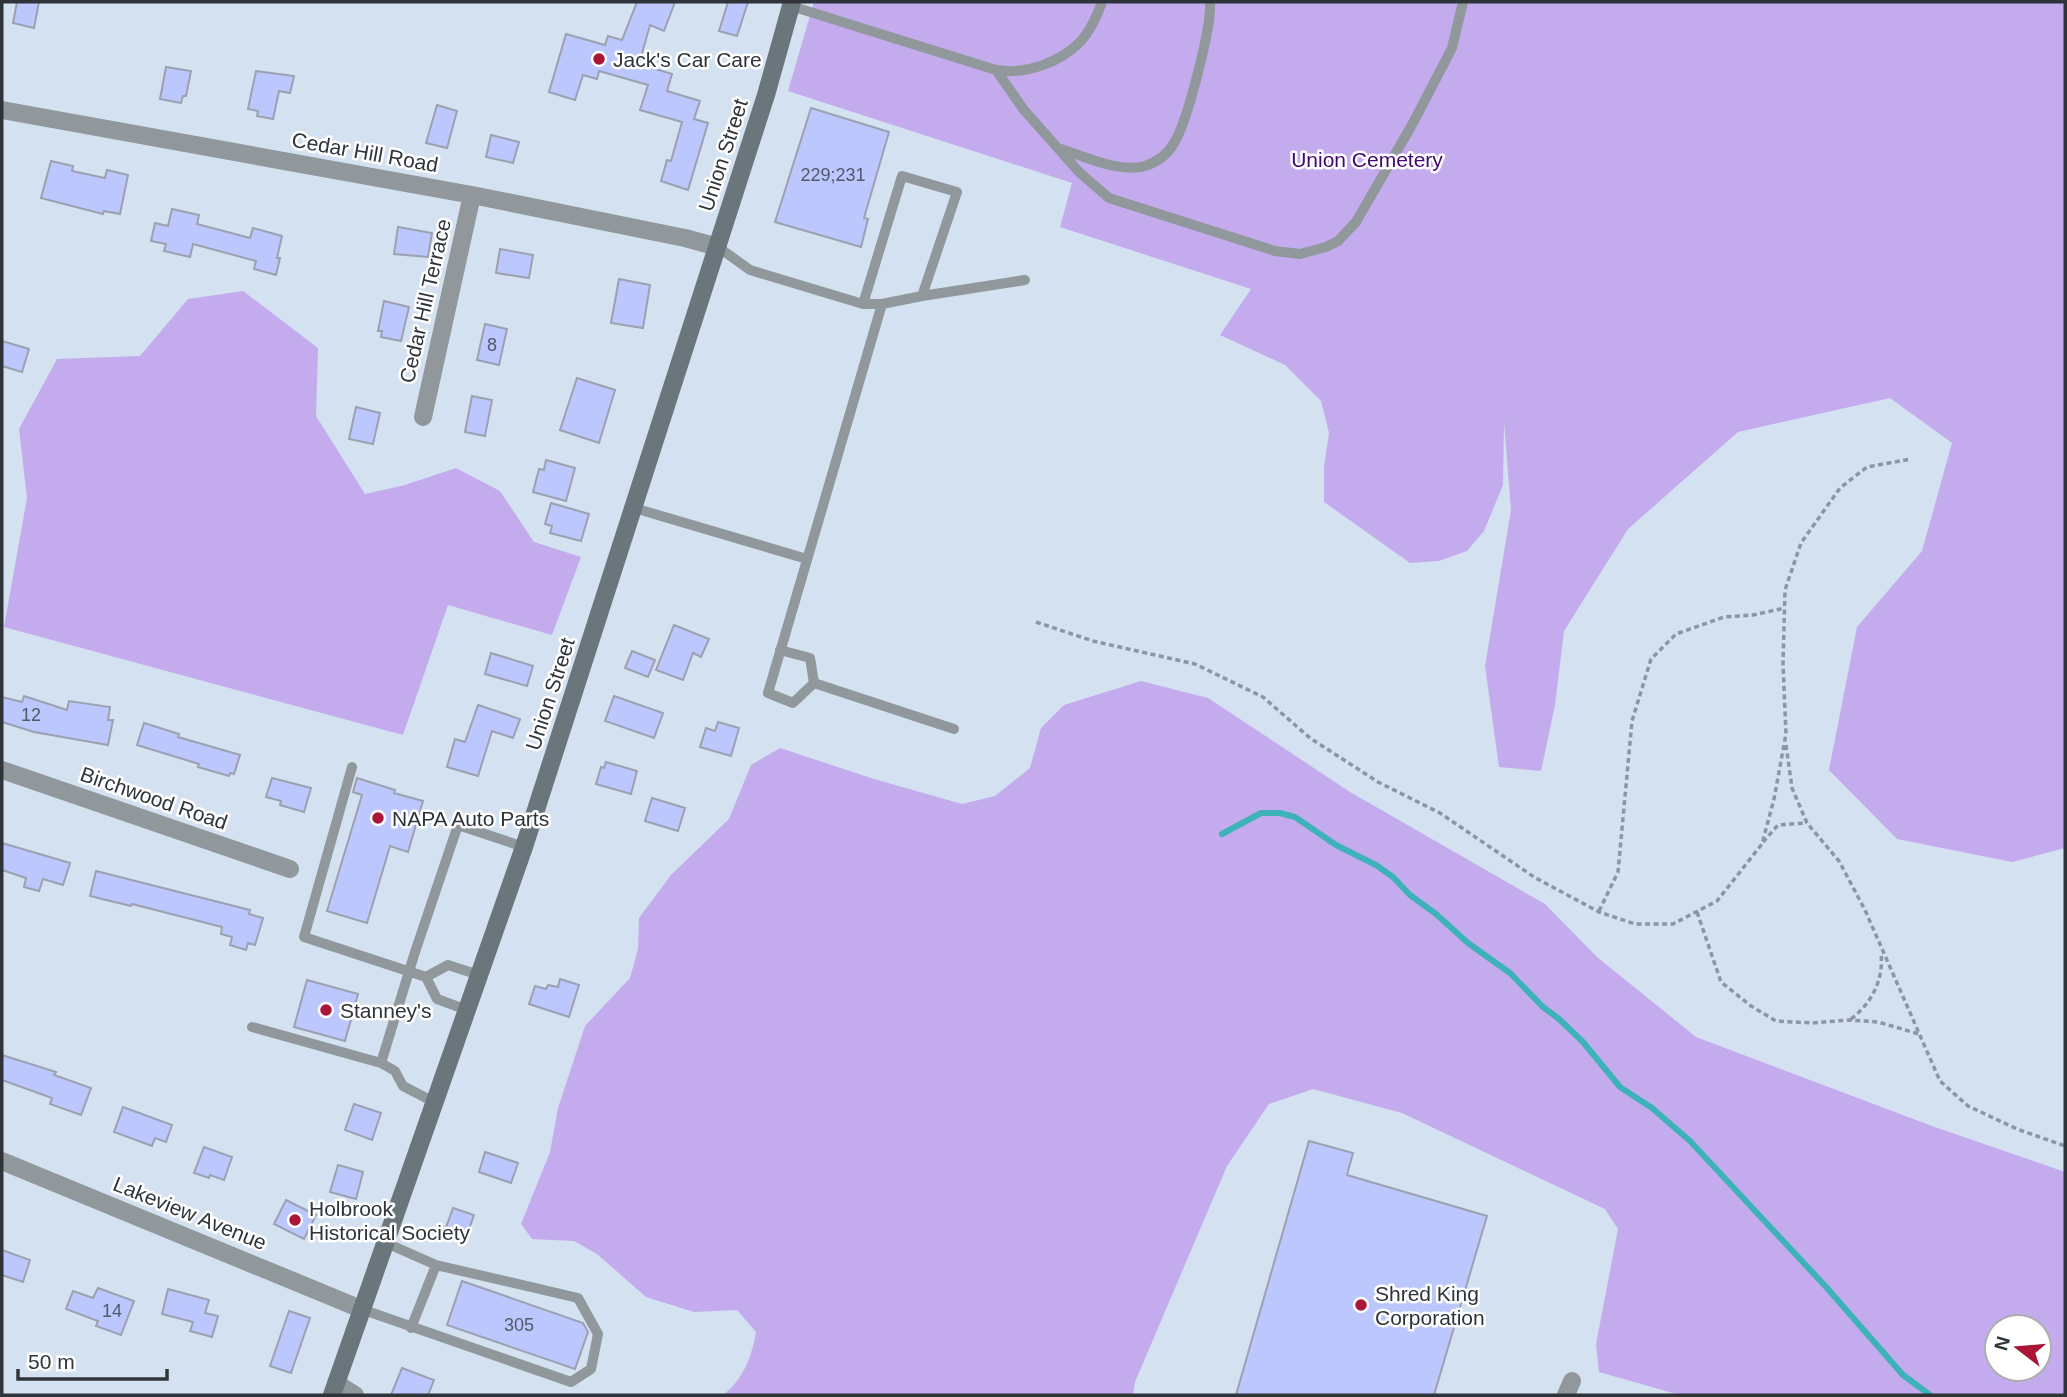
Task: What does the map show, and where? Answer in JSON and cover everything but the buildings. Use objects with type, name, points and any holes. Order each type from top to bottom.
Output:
[{"type":"main road","name":"Union Street","points":[[334,1389],[524,847],[718,247],[792,4]]},
{"type":"street","name":"Cedar Hill Road","points":[[2,110],[472,195],[718,247]]},
{"type":"street","name":"Cedar Hill Terrace","points":[[423,417],[472,195]]},
{"type":"street","name":"Birchwood Road","points":[[2,770],[290,869]]},
{"type":"street","name":"Lakeview Avenue","points":[[2,1161],[361,1309]]},
{"type":"street","points":[[334,1389],[355,1395]]},
{"type":"lane","points":[[792,4],[1010,73],[1029,70],[1069,51],[1090,29],[1102,2]]},
{"type":"lane","points":[[1060,149],[1133,167],[1150,164],[1166,153],[1178,136],[1193,86],[1208,29],[1210,2]]},
{"type":"lane","points":[[996,70],[1024,110],[1099,191],[1121,203],[1275,251],[1300,254],[1320,250],[1338,241],[1356,222],[1452,48],[1463,2]]},
{"type":"lane","points":[[863,304],[902,176],[957,192],[922,296]]},
{"type":"lane","points":[[718,247],[750,271],[863,304],[882,304],[1026,280]]},
{"type":"lane","points":[[814,683],[793,703],[768,693],[882,304]]},
{"type":"lane","points":[[634,508],[807,559]]},
{"type":"lane","points":[[780,650],[810,658],[814,683]]},
{"type":"lane","points":[[814,683],[954,729]]},
{"type":"lane","points":[[352,767],[304,937],[426,977],[437,999],[467,1010]]},
{"type":"lane","points":[[381,1063],[458,825],[524,847]]},
{"type":"lane","points":[[426,977],[449,965],[479,975]]},
{"type":"lane","points":[[252,1027],[381,1063],[395,1071],[403,1086],[434,1102]]},
{"type":"lane","points":[[361,1309],[572,1382],[591,1369],[598,1334],[578,1298],[436,1265],[384,1242]]},
{"type":"lane","points":[[411,1328],[436,1265]]},
{"type":"path","points":[[1911,458],[1867,467],[1840,488],[1801,543],[1785,590],[1785,740],[1792,788],[1807,823],[1839,861],[1865,910],[1940,1081],[1968,1106],[2017,1129],[2065,1146]]},
{"type":"path","points":[[1599,912],[1618,872],[1632,721],[1651,659],[1676,634],[1724,617],[1753,615],[1785,608]]},
{"type":"path","points":[[1036,622],[1093,641],[1195,664],[1263,697],[1310,738],[1378,782],[1440,813],[1534,877],[1599,912],[1635,924],[1673,924],[1717,901],[1778,825],[1807,823]]},
{"type":"path","points":[[1762,844],[1785,740]]},
{"type":"path","points":[[1697,912],[1721,982],[1751,1006],[1776,1021],[1878,1022],[1919,1034]]},
{"type":"path","points":[[1849,1020],[1861,1012],[1876,990],[1883,967],[1880,946]]},
{"type":"green space","name":"Union Cemetery","points":[[814,2],[2065,2],[2065,848],[2012,862],[1897,839],[1829,770],[1857,627],[1922,551],[1952,443],[1890,398],[1738,432],[1628,529],[1564,631],[1555,705],[1541,771],[1499,767],[1485,666],[1511,510],[1504,422],[1503,485],[1484,531],[1467,551],[1439,561],[1410,563],[1324,502],[1324,467],[1329,433],[1321,401],[1285,365],[1220,335],[1251,289],[1060,227],[1072,183],[788,91]]},
{"type":"green space","points":[[243,291],[318,348],[316,416],[365,494],[405,485],[456,468],[500,491],[534,542],[581,557],[552,635],[448,605],[403,735],[4,627],[27,498],[19,429],[57,359],[140,356],[188,299]]},
{"type":"green space","points":[[1141,681],[1208,698],[1350,792],[1545,904],[1597,957],[1696,1037],[1932,1126],[2065,1172],[2065,1395],[1680,1395],[1599,1372],[1596,1344],[1618,1229],[1605,1209],[1402,1113],[1313,1089],[1269,1104],[1227,1166],[1135,1382],[1133,1395],[723,1395],[746,1367],[756,1332],[737,1310],[694,1312],[646,1297],[597,1254],[574,1241],[532,1239],[521,1224],[550,1152],[558,1108],[585,1026],[630,978],[638,949],[639,918],[671,875],[729,819],[751,765],[780,748],[962,804],[995,796],[1030,768],[1041,728],[1064,705]]},
{"type":"waterway","points":[[1222,834],[1261,813],[1280,813],[1295,817],[1336,845],[1376,865],[1393,877],[1410,895],[1468,943],[1510,973],[1583,1042],[1620,1087],[1652,1108],[1690,1141],[1827,1288],[1903,1375],[1930,1395]]},
{"type":"place","name":"Jack's Car Care","points":[[599,59]]},
{"type":"place","name":"NAPA Auto Parts","points":[[378,818]]},
{"type":"place","name":"Stanney's","points":[[326,1010]]},
{"type":"place","name":"Holbrook Historical Society","points":[[295,1220]]},
{"type":"place","name":"Shred King Corporation","points":[[1361,1305]]}]
